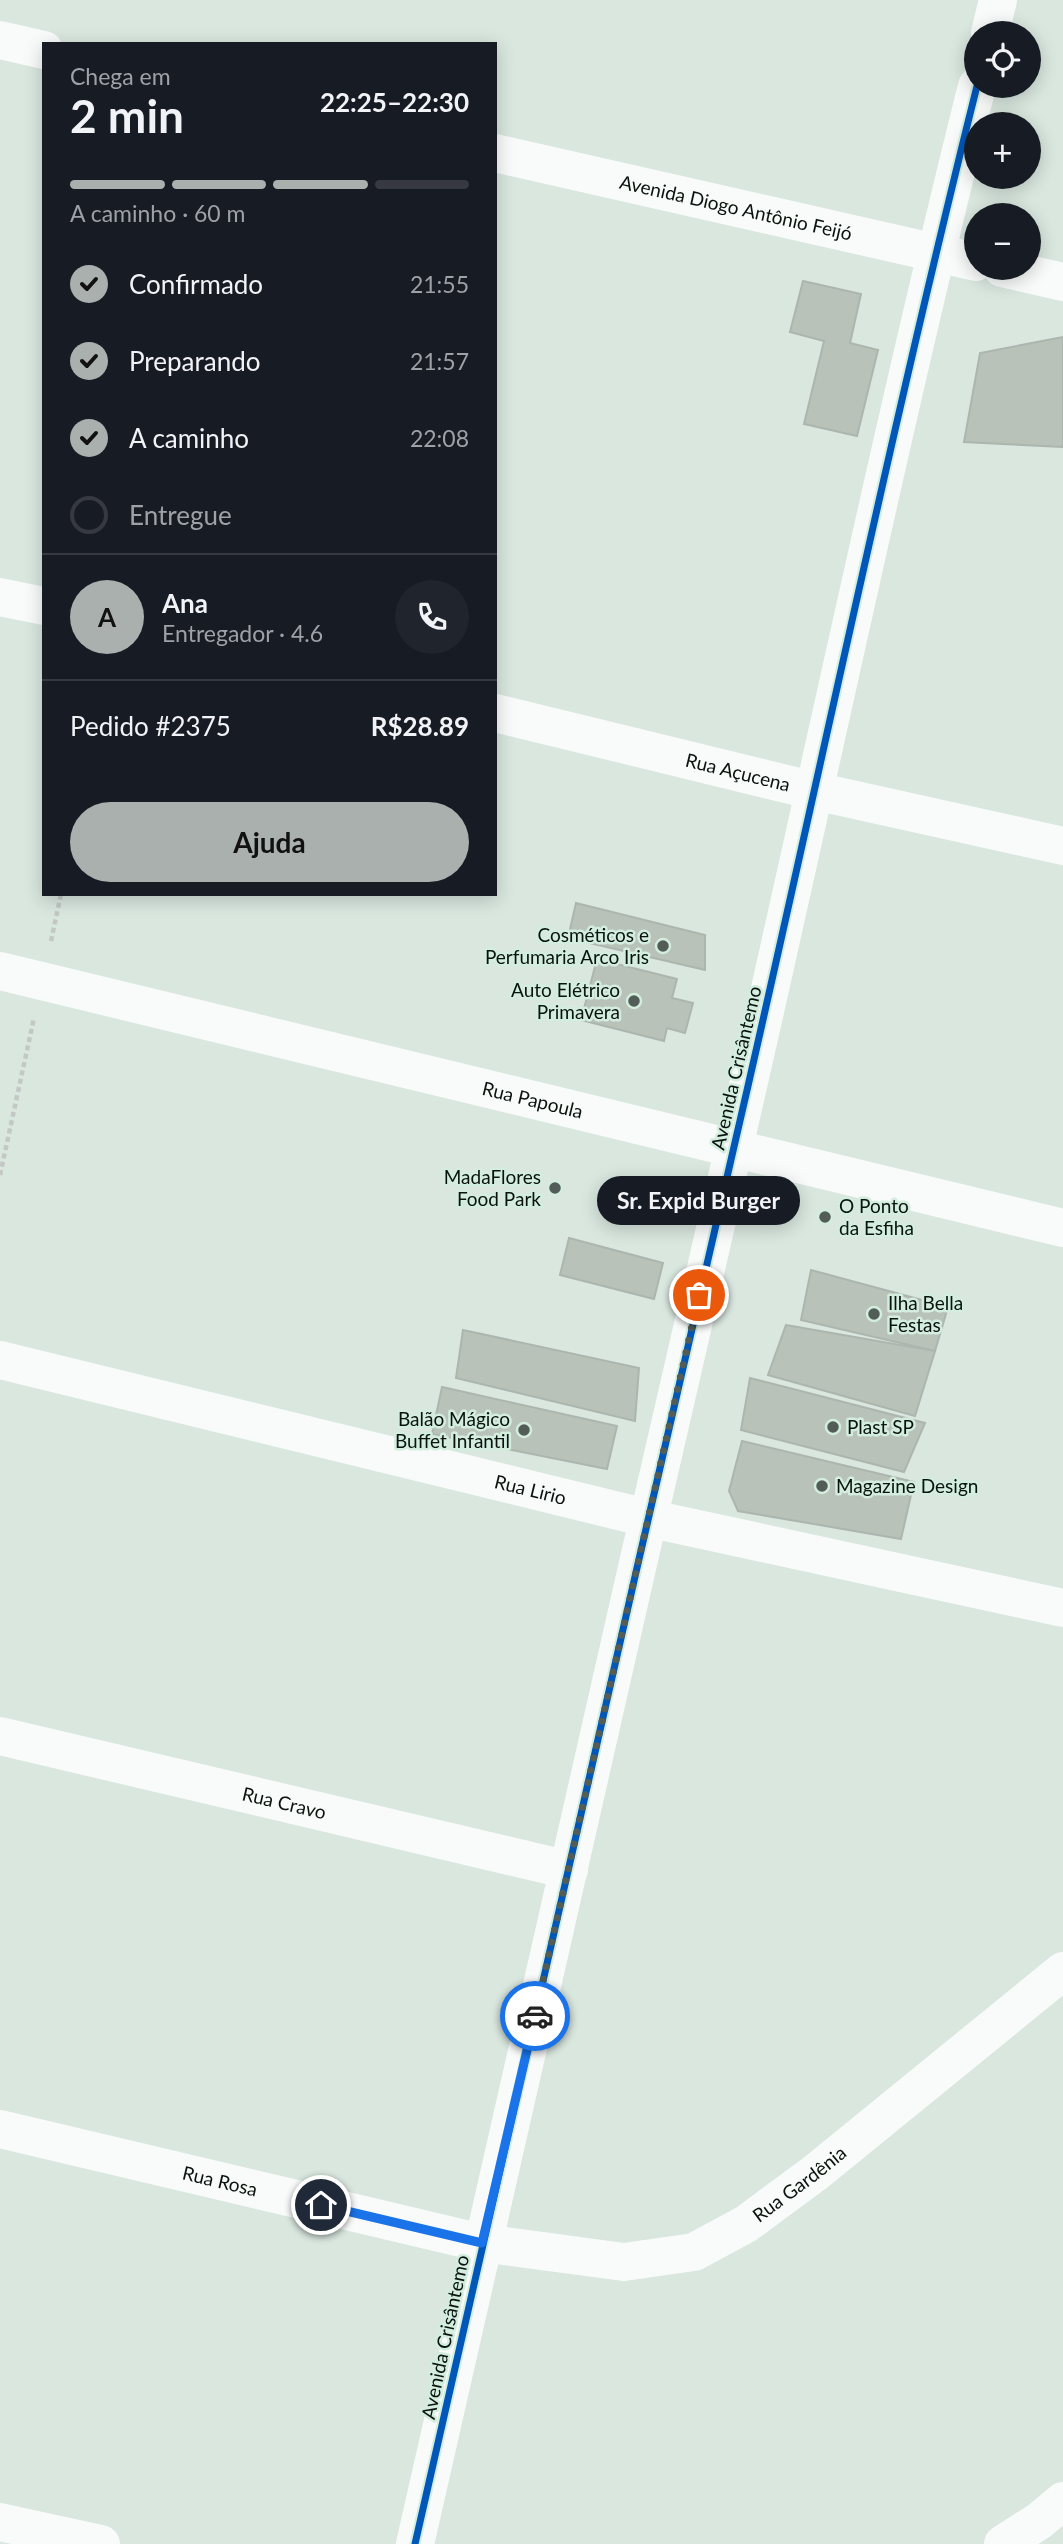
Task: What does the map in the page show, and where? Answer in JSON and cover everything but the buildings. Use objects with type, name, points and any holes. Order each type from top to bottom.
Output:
[{"type":"street","points":[[993,21],[998,0]]},
{"type":"street","points":[[0,40],[42,50]]},
{"type":"street","name":"Avenida Crisântemo","points":[[415,2544],[647,1518],[974,98]]},
{"type":"street","name":"Avenida Diogo Antônio Feijó","points":[[497,153],[964,260]]},
{"type":"street","points":[[1041,277],[1063,282]]},
{"type":"street","points":[[0,597],[42,606]]},
{"type":"street","name":"Rua Açucena","points":[[497,713],[815,791],[1063,846]]},
{"type":"street","name":"Rua Papoula","points":[[0,971],[1063,1228]]},
{"type":"street","name":"Rua Lirio","points":[[0,1360],[647,1518],[1063,1608]]},
{"type":"street","name":"Rua Cravo","points":[[0,1736],[569,1870]]},
{"type":"street","name":"Rua Gardênia","points":[[482,2243],[624,2262],[694,2252],[746,2224],[815,2173],[1063,1971]]},
{"type":"street","name":"Rua Rosa","points":[[0,2129],[482,2243]]},
{"type":"street","points":[[1003,2544],[1039,2521],[1063,2501]]},
{"type":"street","points":[[0,2522],[101,2544]]},
{"type":"path","points":[[0,1175],[61,896]]},
{"type":"cycle path","points":[[415,2544],[888,461],[974,98]]},
{"type":"way so far","points":[[535,2016],[699,1295]]},
{"type":"place","name":"Cosméticos e Perfumaria Arco Iris","points":[[663,946]]},
{"type":"place","name":"Auto Elétrico Primavera","points":[[634,1001]]},
{"type":"place","name":"MadaFlores Food Park","points":[[555,1188]]},
{"type":"place","name":"O Ponto da Esfiha","points":[[825,1217]]},
{"type":"place","name":"Sr. Expid Burger","points":[[699,1295]]},
{"type":"place","name":"Ilha Bella Festas","points":[[874,1314]]},
{"type":"place","name":"Plast SP","points":[[833,1427]]},
{"type":"place","name":"Balão Mágico Buffet Infantil","points":[[524,1430]]},
{"type":"place","name":"Magazine Design","points":[[822,1486]]},
{"type":"route","points":[[321,2205],[482,2243],[535,2016]]}]
